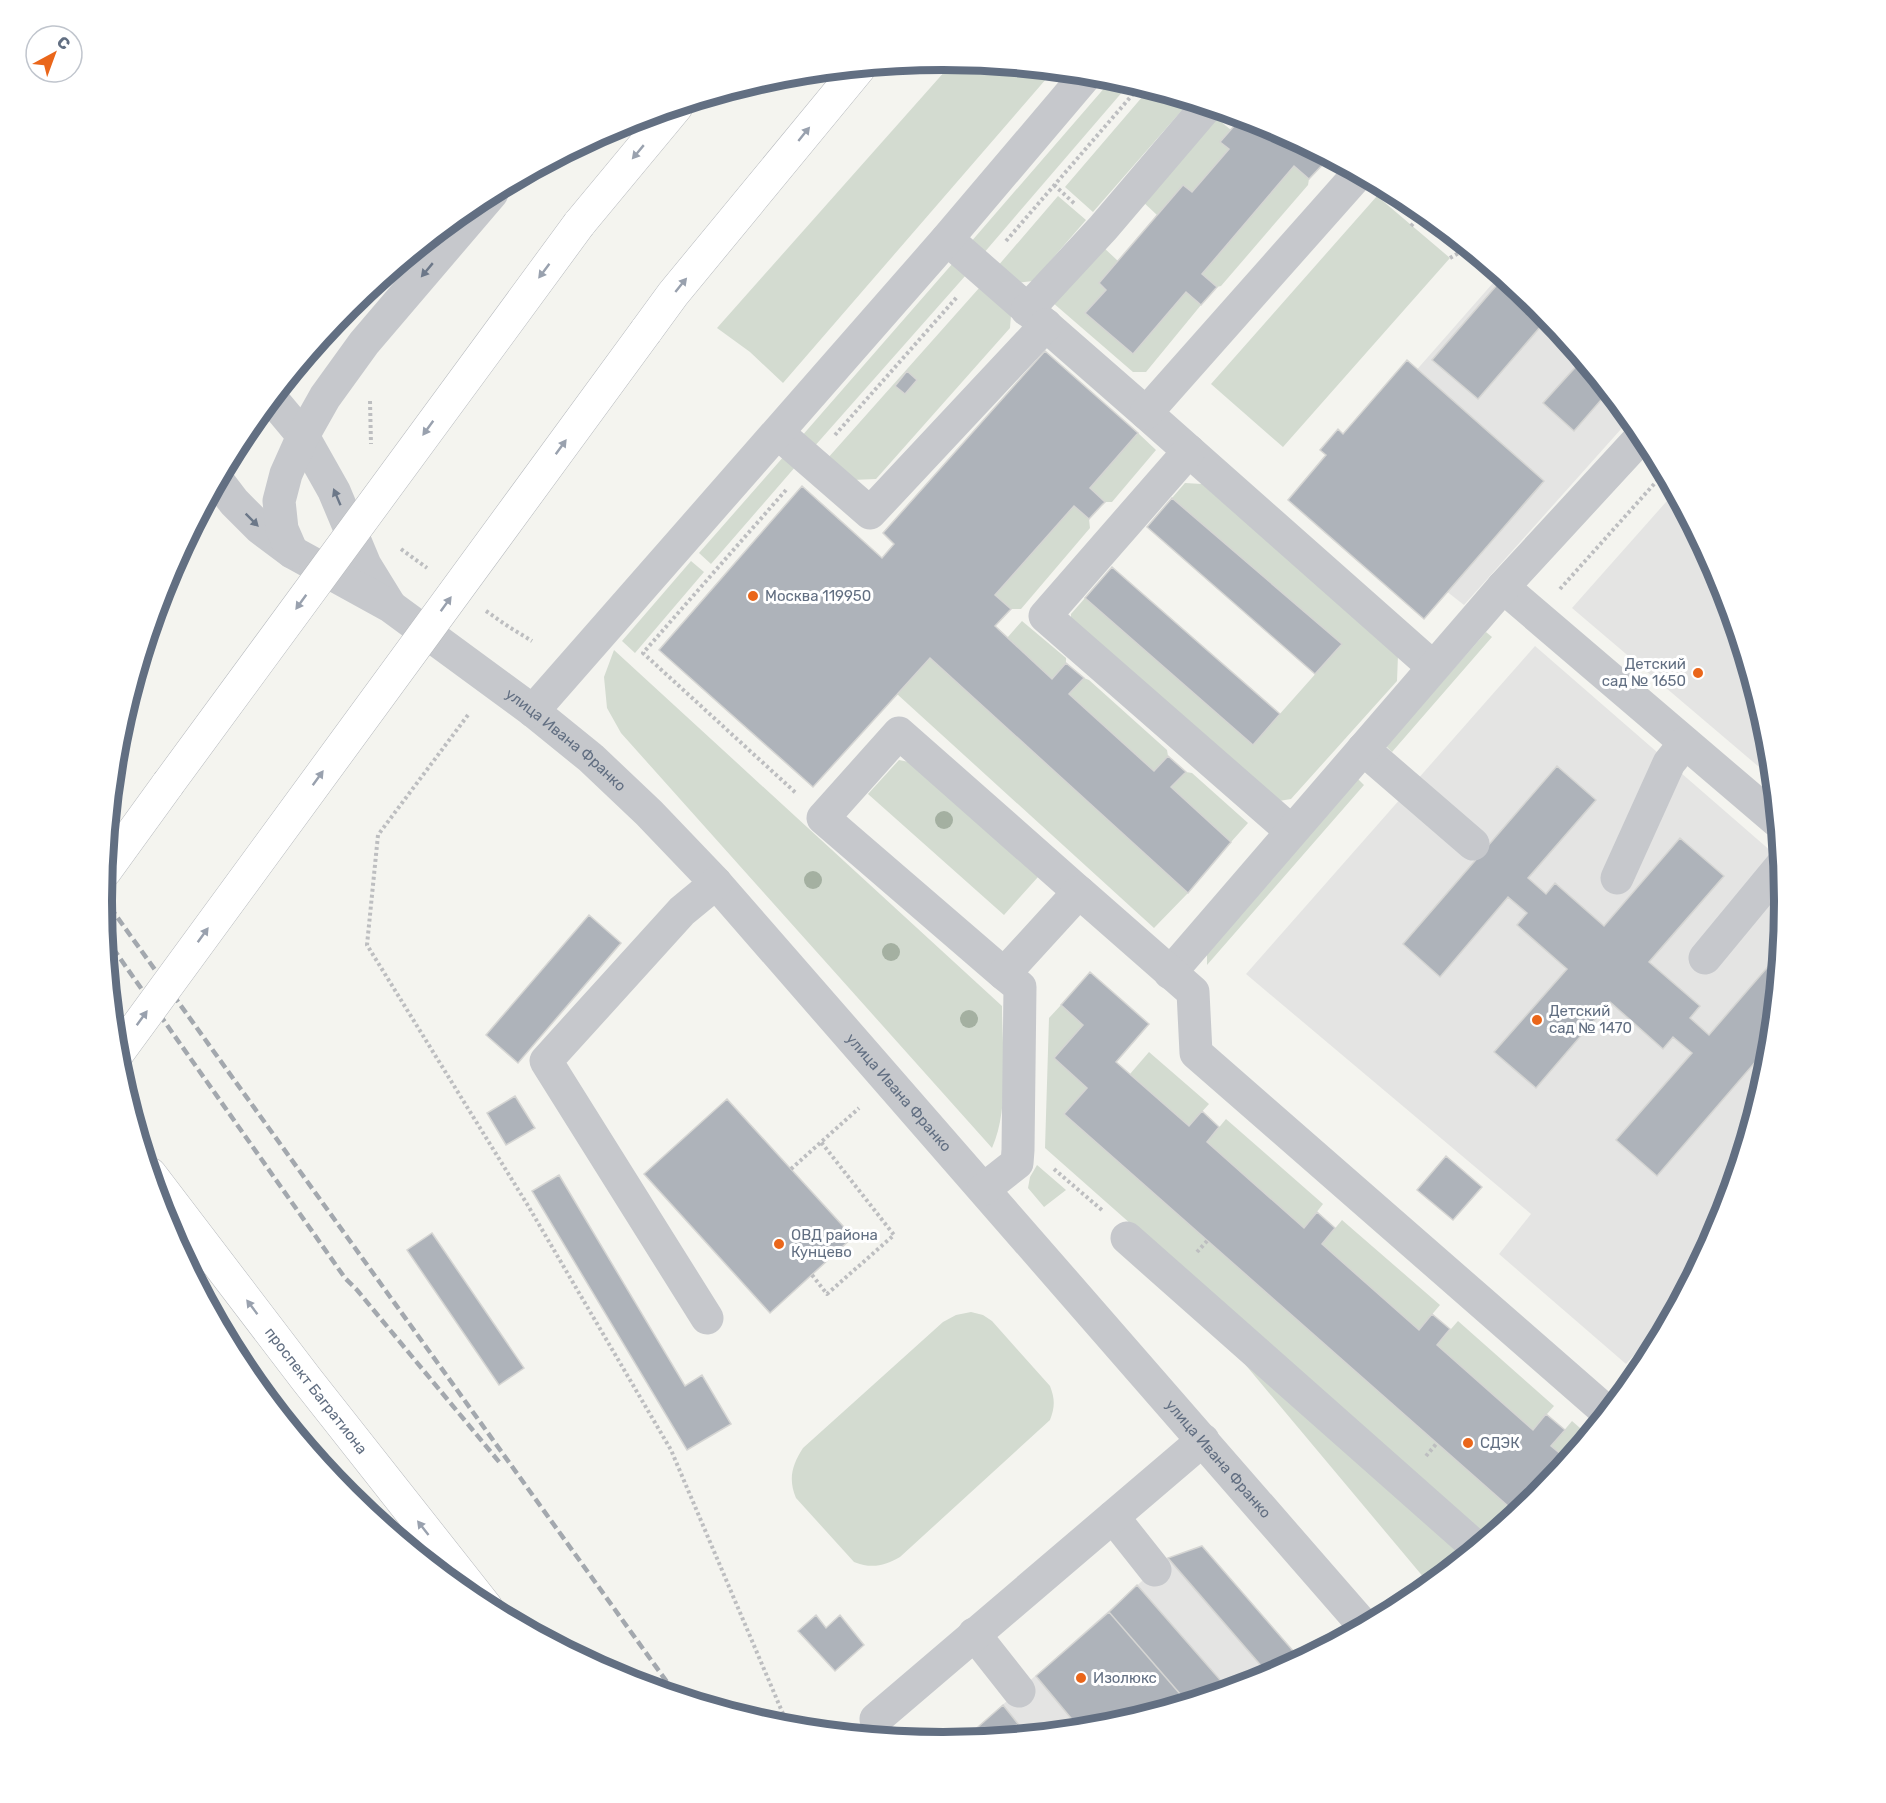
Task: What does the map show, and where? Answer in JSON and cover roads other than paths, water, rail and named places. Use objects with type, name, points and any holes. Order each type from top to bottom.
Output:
[{"type":"main road","points":[[125,1044],[673,294],[852,76]]},
{"type":"main road","points":[[114,859],[579,224],[666,119]]},
{"type":"main road","name":"проспект Багратиона","points":[[165,1194],[307,1380],[467,1582]]},
{"type":"street","points":[[533,711],[947,239],[1080,82]]},
{"type":"street","points":[[778,433],[870,513],[1036,317],[1103,228],[1201,112]]},
{"type":"street","points":[[1146,413],[1353,179]]},
{"type":"street","points":[[292,552],[282,529],[279,501],[286,474],[303,436],[325,397],[364,343],[470,219]]},
{"type":"street","points":[[947,239],[1433,668]]},
{"type":"street","name":"улица Ивана Франко","points":[[277,405],[303,436],[334,490],[365,566],[390,606]]},
{"type":"street","points":[[1170,973],[1503,587],[1636,443]]},
{"type":"street","points":[[1189,451],[1045,616],[1291,831]]},
{"type":"street","name":"улица Ивана Франко","points":[[223,487],[234,502],[261,528],[292,552],[390,606],[533,711],[591,758],[648,813],[716,883],[1359,1620]]},
{"type":"street","points":[[1503,587],[1685,744],[1768,803]]},
{"type":"street","points":[[984,1189],[1017,1163],[1020,987],[823,818],[899,733],[1193,992],[1196,1053],[1602,1407]]},
{"type":"street","points":[[1617,878],[1669,763],[1685,744]]},
{"type":"street","points":[[1363,749],[1473,844]]},
{"type":"street","points":[[115,841],[168,784]]},
{"type":"street","points":[[1705,958],[1773,876]]},
{"type":"street","points":[[707,1318],[546,1060],[682,911],[716,883]]},
{"type":"street","points":[[1004,974],[1079,892]]},
{"type":"street","points":[[1127,1238],[1471,1543]]},
{"type":"street","points":[[876,1719],[1203,1440]]},
{"type":"street","points":[[1113,1517],[1155,1570]]},
{"type":"street","points":[[974,1634],[1019,1691]]},
{"type":"railway","points":[[112,910],[670,1686]]},
{"type":"railway","points":[[114,949],[345,1278],[500,1463]]},
{"type":"place","name":"Москва 119950","points":[[753,596]]},
{"type":"place","name":"Детский сад № 1650","points":[[1698,673]]},
{"type":"place","name":"Детский сад № 1470","points":[[1537,1020]]},
{"type":"place","name":"ОВД района Кунцево","points":[[779,1244]]},
{"type":"place","name":"СДЭК","points":[[1468,1443]]},
{"type":"place","name":"Изолюкс","points":[[1081,1678]]}]
